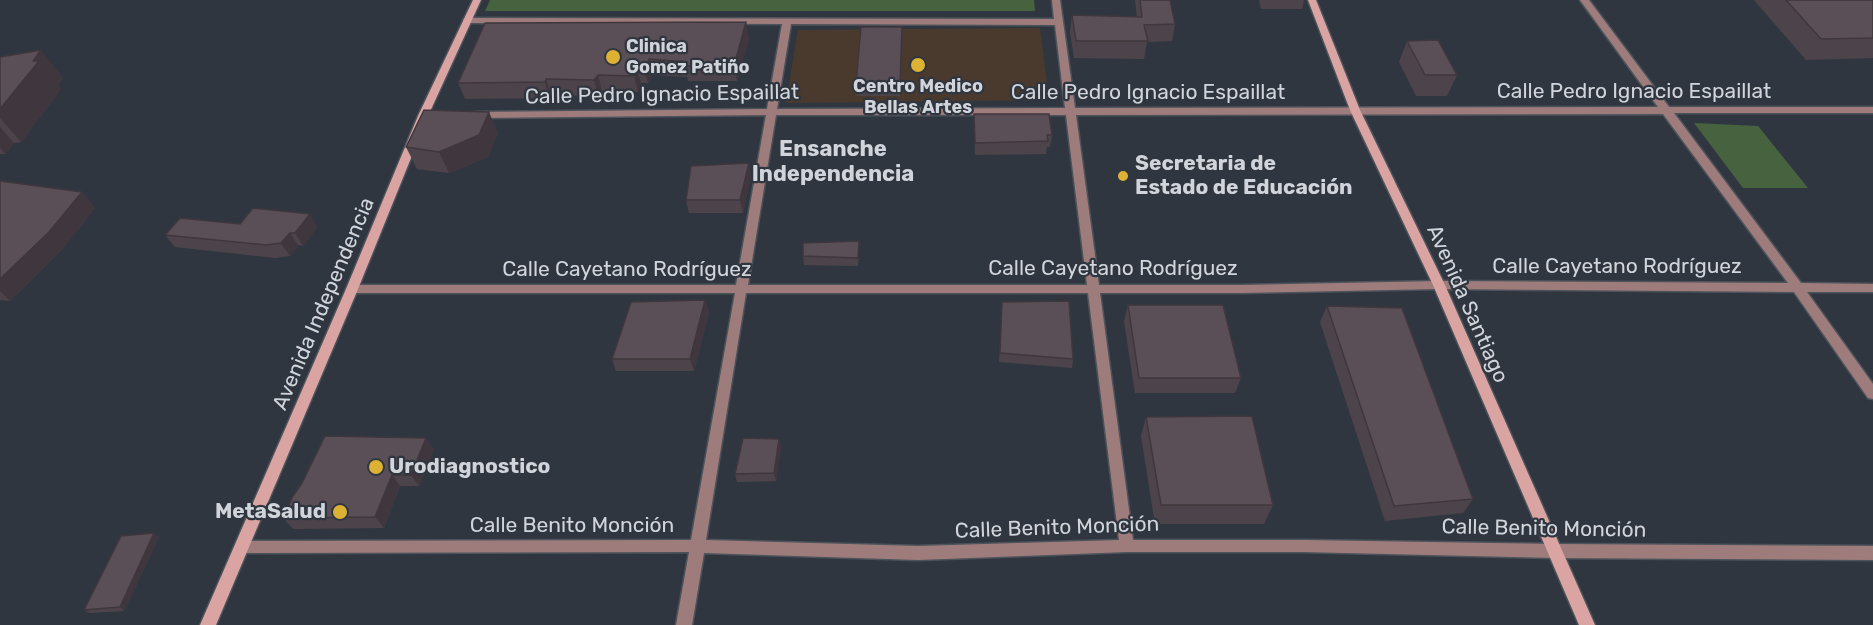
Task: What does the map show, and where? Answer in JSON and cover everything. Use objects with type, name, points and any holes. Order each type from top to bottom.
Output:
[{"type":"main road","name":"Avenida Independencia","points":[[208,625],[477,0]]},
{"type":"main road","name":"Avenida Santiago","points":[[1312,0],[1355,110],[1439,285],[1587,625]]},
{"type":"street","points":[[1056,0],[1127,546]]},
{"type":"street","points":[[1584,0],[1798,288],[1873,394]]},
{"type":"street","points":[[468,20],[1060,22]]},
{"type":"street","points":[[684,625],[787,21]]},
{"type":"street","name":"Calle Pedro Ignacio Espaillat","points":[[469,116],[773,112],[1873,110]]},
{"type":"street","name":"Calle Cayetano Rodríguez","points":[[352,289],[1094,289],[1439,285],[1873,288]]},
{"type":"street","name":"Calle Benito Monción","points":[[242,547],[698,546],[918,553],[1127,546],[1303,546],[1555,551],[1873,553]]},
{"type":"shaded area","name":"Centro Medico Bellas Artes","points":[[1040,28],[1049,100],[786,103],[798,30]]},
{"type":"green space","points":[[490,0],[1034,0],[1035,11],[485,11]]},
{"type":"green space","points":[[1694,123],[1758,126],[1808,188],[1743,188]]},
{"type":"building","points":[[1140,0],[1170,0],[1175,24],[1144,25],[1148,41],[1076,41],[1072,15],[1142,17]]},
{"type":"building","points":[[1786,0],[1873,0],[1873,38],[1821,39]]},
{"type":"building","name":"Clinica Gomez Patiño","points":[[746,22],[734,66],[685,66],[687,62],[649,59],[644,68],[637,68],[634,76],[598,75],[594,80],[546,79],[545,82],[458,83],[485,23]]},
{"type":"building","name":"Centro Medico Bellas Artes","points":[[861,27],[902,27],[900,83],[856,83]]},
{"type":"building","points":[[1438,40],[1457,75],[1425,75],[1407,41]]},
{"type":"building","points":[[41,50],[33,61],[39,61],[0,109],[0,57]]},
{"type":"building","points":[[424,110],[489,112],[479,135],[439,152],[406,147]]},
{"type":"building","points":[[974,114],[1049,114],[1052,135],[1047,135],[1048,141],[975,143]]},
{"type":"building","points":[[749,163],[740,200],[686,200],[691,166]]},
{"type":"building","points":[[0,181],[82,192],[49,232],[0,279]]},
{"type":"building","points":[[253,208],[310,214],[295,233],[290,233],[281,243],[266,245],[165,235],[180,218],[240,224]]},
{"type":"building","points":[[859,241],[858,258],[803,256],[803,243]]},
{"type":"building","points":[[705,300],[690,359],[612,359],[631,302]]},
{"type":"building","points":[[1069,301],[1073,359],[1000,353],[1002,302]]},
{"type":"building","points":[[1128,305],[1223,305],[1241,378],[1139,378]]},
{"type":"building","points":[[1327,306],[1402,308],[1473,499],[1394,506]]},
{"type":"building","points":[[1252,416],[1273,505],[1161,505],[1146,417]]},
{"type":"building","points":[[325,436],[426,438],[411,475],[392,475],[375,517],[283,518]]},
{"type":"building","points":[[743,438],[779,439],[774,473],[735,474]]},
{"type":"building","points":[[154,533],[120,607],[84,610],[121,536]]},
{"type":"place","name":"Clinica Gomez Patiño","points":[[613,57]]},
{"type":"place","name":"Centro Medico Bellas Artes","points":[[918,65]]},
{"type":"place","name":"Secretaria de Estado de Educación","points":[[1123,176]]},
{"type":"place","name":"Urodiagnostico","points":[[376,467]]},
{"type":"place","name":"MetaSalud","points":[[340,512]]},
{"type":"district","name":"Ensanche Independencia","points":[[833,162]]}]
